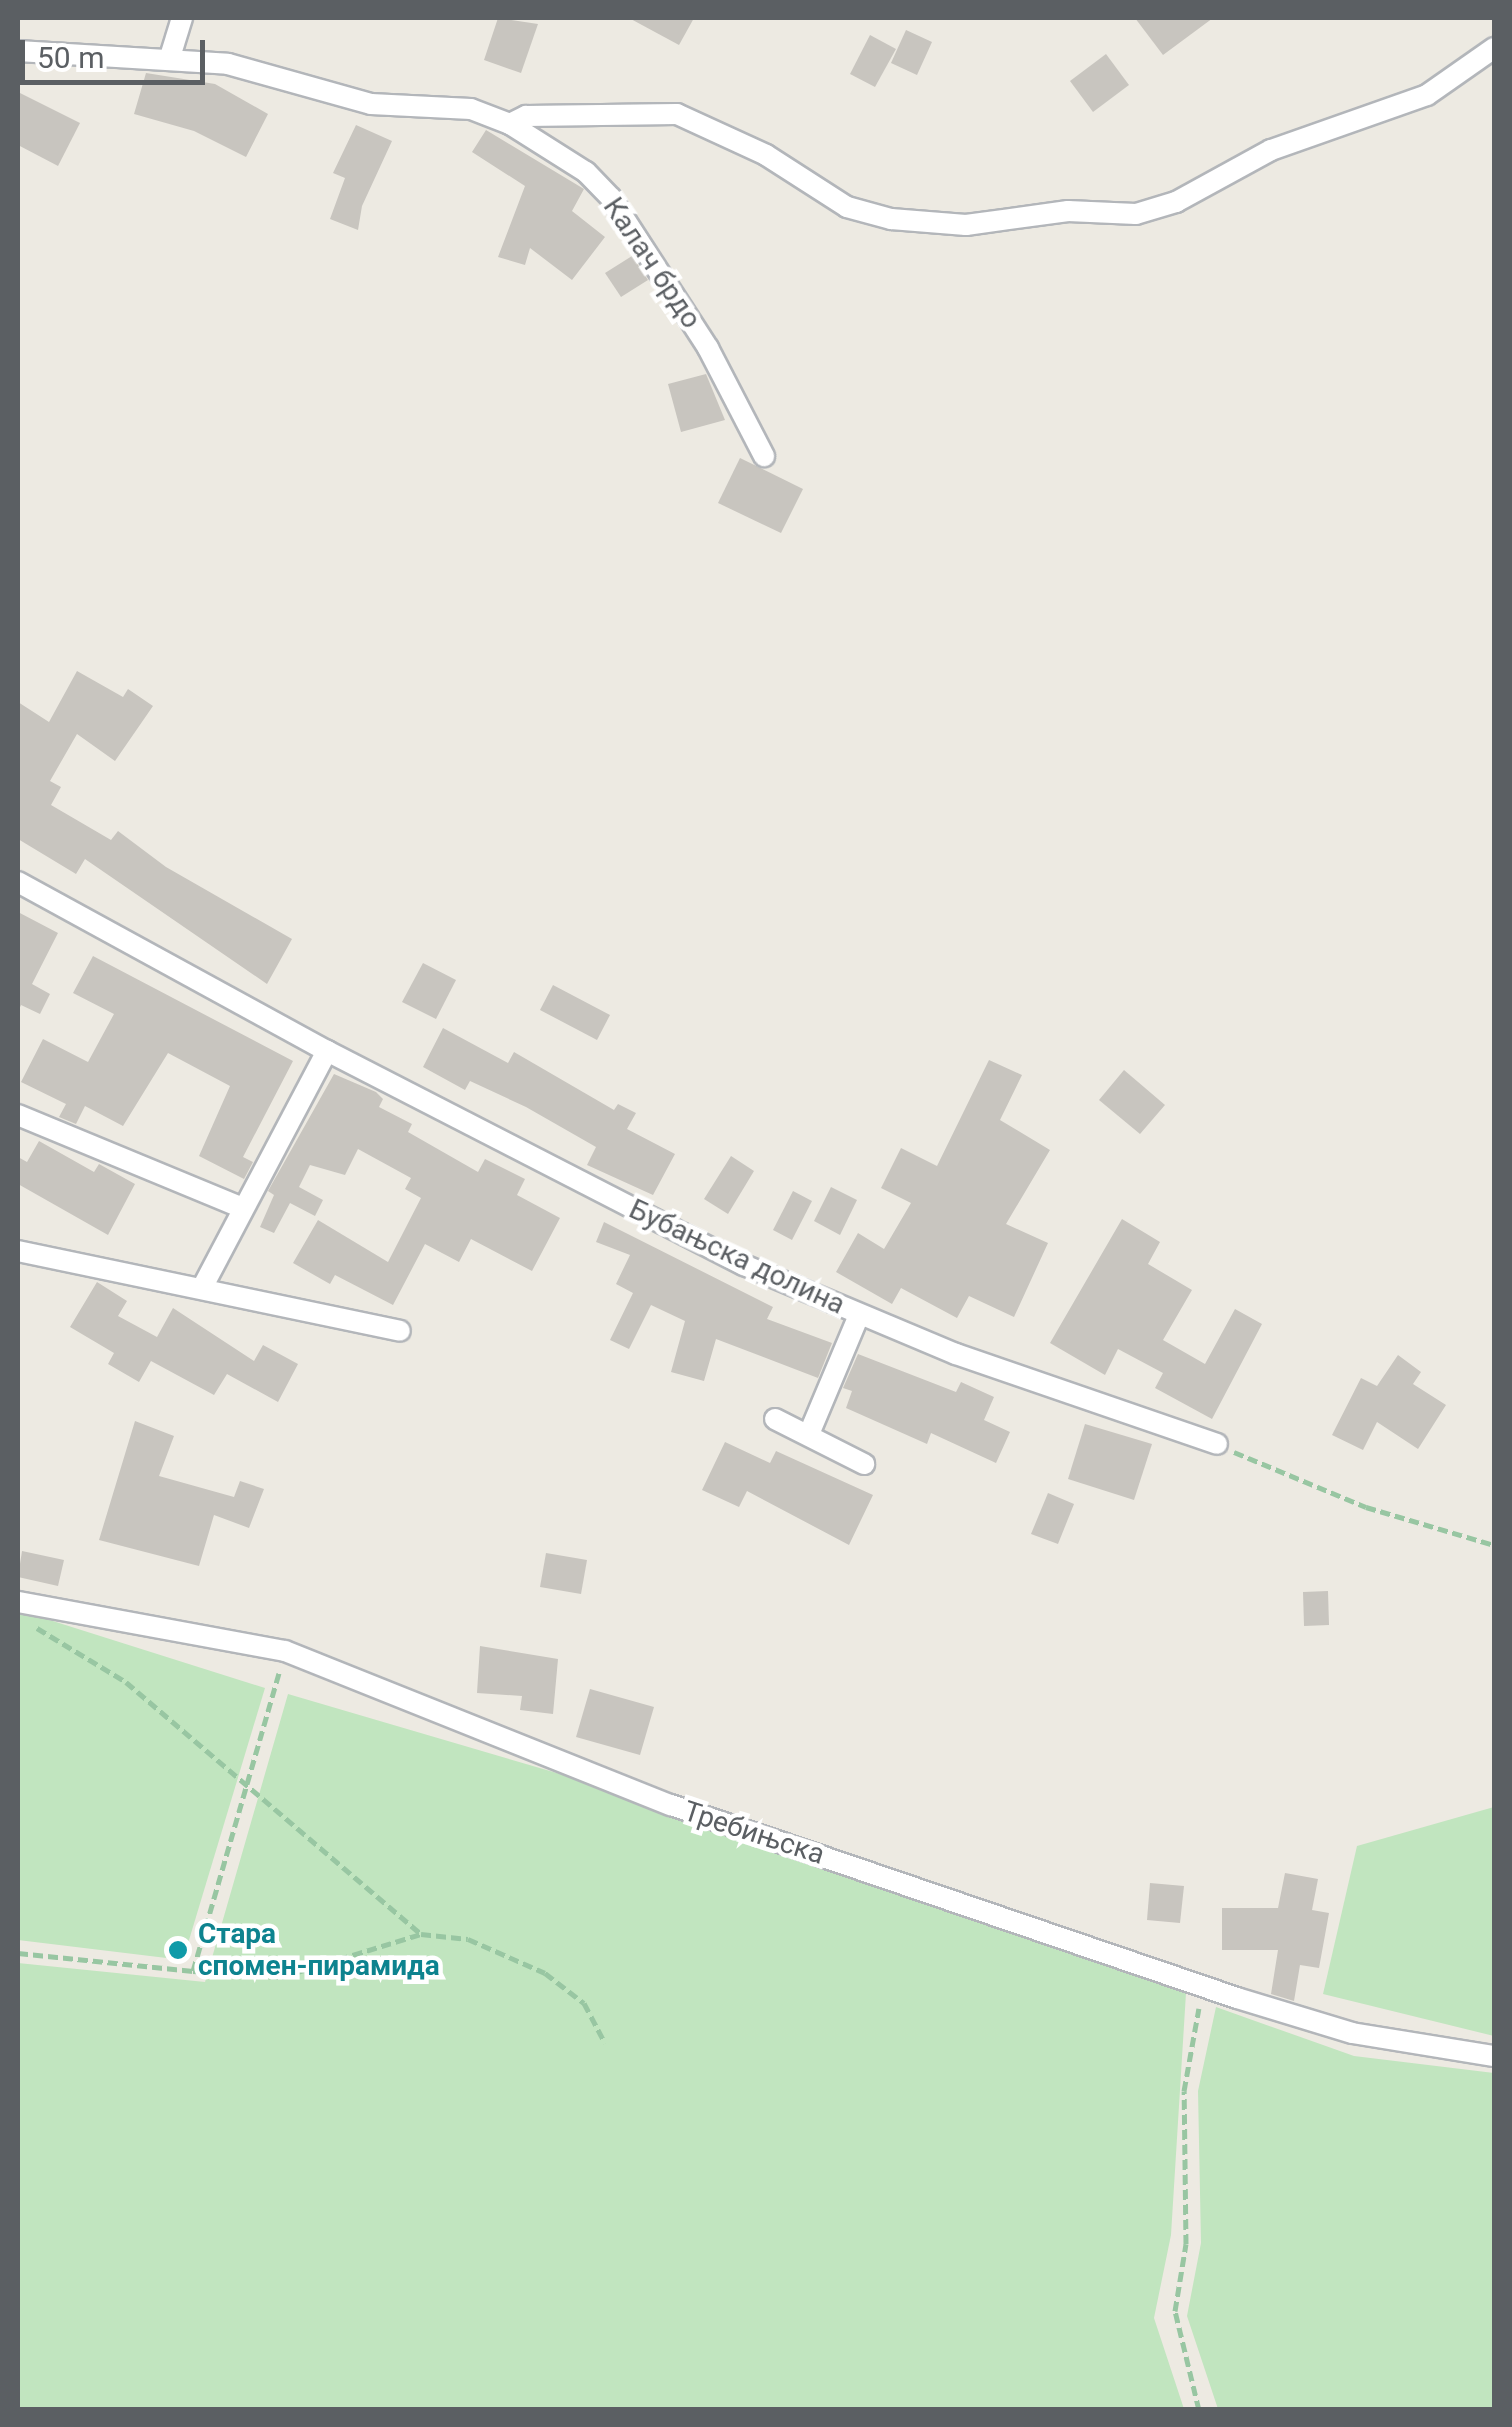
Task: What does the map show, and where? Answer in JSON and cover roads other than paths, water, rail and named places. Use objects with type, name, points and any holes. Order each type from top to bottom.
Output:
[{"type":"street","points":[[170,58],[182,18]]},
{"type":"street","points":[[510,124],[526,116],[677,114],[766,155],[847,208],[891,220],[966,226],[1068,211],[1136,214],[1176,202],[1272,150],[1427,95],[1494,48]]},
{"type":"street","name":"Калач брдо","points":[[18,51],[228,64],[371,104],[471,110],[510,124],[586,172],[611,198],[708,348],[764,456]]},
{"type":"street","name":"Бубањска долина","points":[[18,882],[327,1051],[744,1265],[860,1315],[1217,1444]]},
{"type":"street","points":[[202,1288],[327,1051]]},
{"type":"street","points":[[18,1115],[242,1208]]},
{"type":"street","points":[[18,1251],[400,1330]]},
{"type":"street","points":[[809,1434],[860,1315]]},
{"type":"street","points":[[774,1419],[864,1464]]},
{"type":"street","name":"Требињска","points":[[18,1602],[285,1650],[671,1805],[1202,1986],[1352,2033],[1494,2056]]},
{"type":"place","name":"Стара спомен-пирамида","points":[[178,1950]]}]
